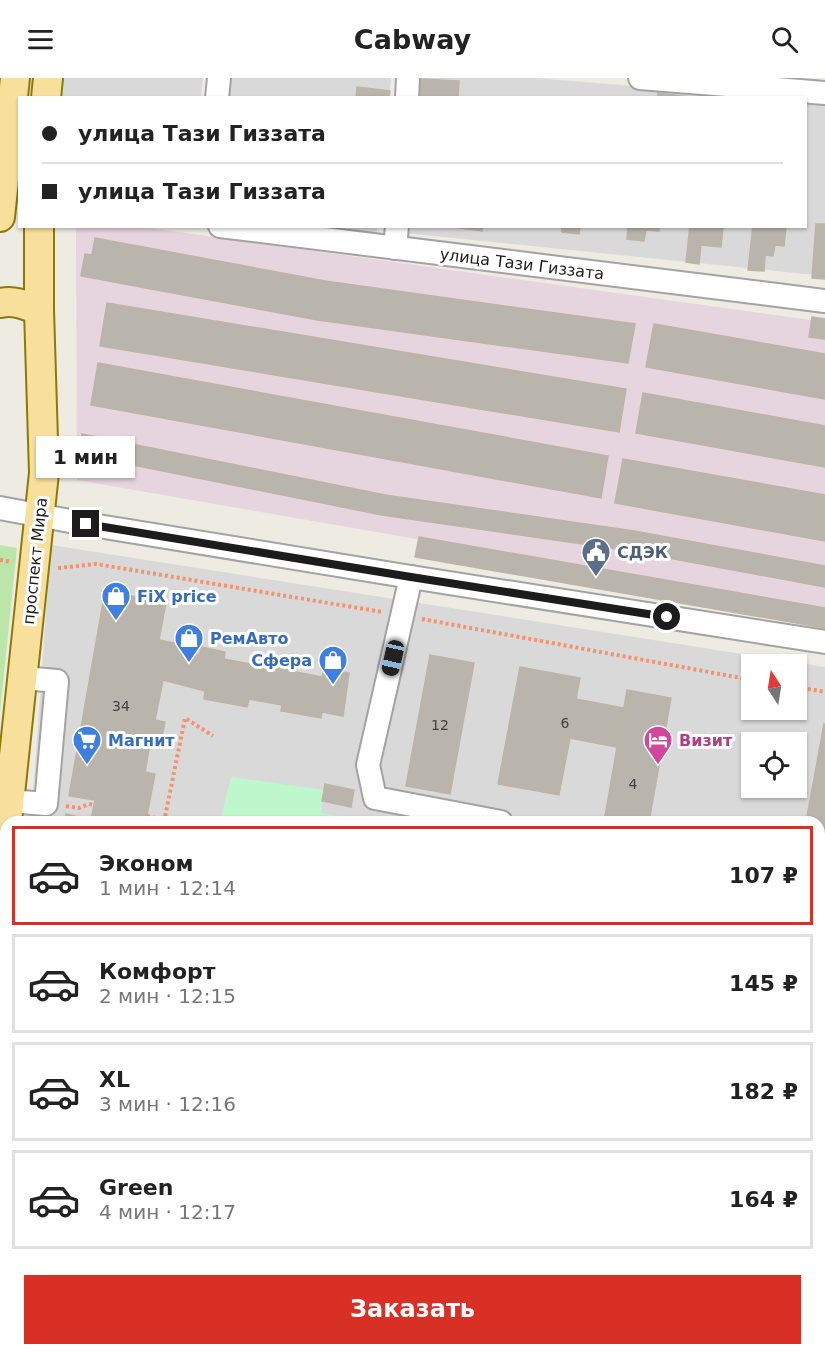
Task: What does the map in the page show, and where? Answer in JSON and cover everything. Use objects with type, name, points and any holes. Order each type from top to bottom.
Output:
[{"type":"main road","points":[[0,217],[15,78]]},
{"type":"main road","points":[[46,96],[48,78]]},
{"type":"main road","name":"проспект Мира","points":[[8,811],[6,772],[23,678],[44,473],[39,228]]},
{"type":"main road","points":[[0,303],[7,301],[24,303],[39,310]]},
{"type":"street","points":[[217,96],[219,78]]},
{"type":"street","points":[[407,96],[408,78]]},
{"type":"street","points":[[640,78],[775,84],[825,93]]},
{"type":"street","name":"улица Тази Гиззата","points":[[249,228],[396,238],[825,301]]},
{"type":"street","points":[[0,508],[411,577],[825,642]]},
{"type":"street","points":[[411,577],[368,765],[375,798],[470,816]]},
{"type":"street","points":[[8,811],[46,804],[57,681],[23,678]]},
{"type":"path","points":[[0,560],[54,568],[96,564],[403,616],[741,678]]},
{"type":"path","points":[[807,689],[825,692]]},
{"type":"path","points":[[165,816],[185,718],[213,736]]},
{"type":"shaded area","points":[[62,78],[203,78],[201,96],[60,96]]},
{"type":"shaded area","points":[[225,78],[391,78],[389,96],[223,96]]},
{"type":"shaded area","points":[[416,78],[535,78],[757,96],[415,96]]},
{"type":"shaded area","points":[[807,101],[825,102],[825,276],[404,233],[405,228],[807,228]]},
{"type":"shaded area","points":[[76,228],[149,228],[825,322],[825,610],[77,480]]},
{"type":"shaded area","points":[[328,228],[377,228],[377,235]]},
{"type":"shaded area","points":[[51,545],[743,654],[741,720],[807,720],[807,664],[825,667],[825,816],[31,816]]},
{"type":"shaded area","points":[[231,777],[324,790],[321,813],[339,816],[221,816]]},
{"type":"green space","points":[[0,545],[17,548],[0,713]]},
{"type":"building","points":[[421,79],[459,81],[458,96],[420,96]]},
{"type":"building","points":[[357,87],[390,91],[389,96],[356,96]]},
{"type":"building","points":[[658,93],[681,96],[658,96]]},
{"type":"building","points":[[816,224],[825,224],[825,279],[812,278]]},
{"type":"building","points":[[461,228],[483,228],[482,231]]},
{"type":"building","points":[[562,228],[580,228],[579,234],[562,232]]},
{"type":"building","points":[[628,228],[659,228],[659,231],[646,230],[644,241],[627,239]]},
{"type":"building","points":[[690,228],[723,228],[721,247],[701,245],[699,264],[686,262]]},
{"type":"building","points":[[753,228],[786,228],[784,246],[775,245],[773,256],[765,255],[764,271],[748,270]]},
{"type":"building","points":[[95,238],[325,281],[635,324],[628,363],[318,320],[81,276],[85,254],[92,255]]},
{"type":"building","points":[[107,303],[626,389],[619,432],[100,346]]},
{"type":"building","points":[[812,317],[825,319],[825,339],[809,337]]},
{"type":"building","points":[[654,324],[825,354],[825,399],[646,367]]},
{"type":"building","points":[[98,363],[608,456],[601,498],[91,405]]},
{"type":"building","points":[[643,393],[825,426],[825,467],[636,433]]},
{"type":"building","points":[[82,434],[385,495],[634,531],[825,566],[825,587],[631,551],[382,515],[78,454]]},
{"type":"building","points":[[623,459],[825,495],[825,541],[615,503]]},
{"type":"building","points":[[419,537],[825,608],[825,628],[415,557]]},
{"type":"building","points":[[105,591],[166,602],[159,640],[184,645],[183,652],[199,655],[201,647],[225,652],[224,659],[250,664],[251,657],[298,665],[296,672],[322,677],[324,669],[349,673],[343,716],[322,712],[321,718],[281,711],[282,705],[249,699],[247,707],[204,699],[205,691],[163,680],[155,720],[165,722],[160,746],[150,744],[145,772],[155,774],[147,816],[92,816],[95,800],[69,796]]},
{"type":"building","points":[[430,655],[474,663],[450,794],[406,786]]},
{"type":"building","points":[[520,667],[580,678],[576,699],[624,708],[617,747],[570,738],[559,795],[498,784]]},
{"type":"building","points":[[627,690],[671,698],[650,816],[605,816]]},
{"type":"building","points":[[824,724],[825,816],[807,816]]},
{"type":"building","points":[[325,784],[354,790],[351,807],[322,801]]},
{"type":"place","name":"СДЭК","points":[[596,578]]},
{"type":"place","name":"FiX price","points":[[116,622]]},
{"type":"place","name":"РемАвто","points":[[189,664]]},
{"type":"place","name":"Сфера","points":[[333,686]]},
{"type":"place","name":"Магнит","points":[[87,766]]},
{"type":"place","name":"Визит","points":[[658,766]]},
{"type":"route","points":[[86,524],[667,617]]}]
